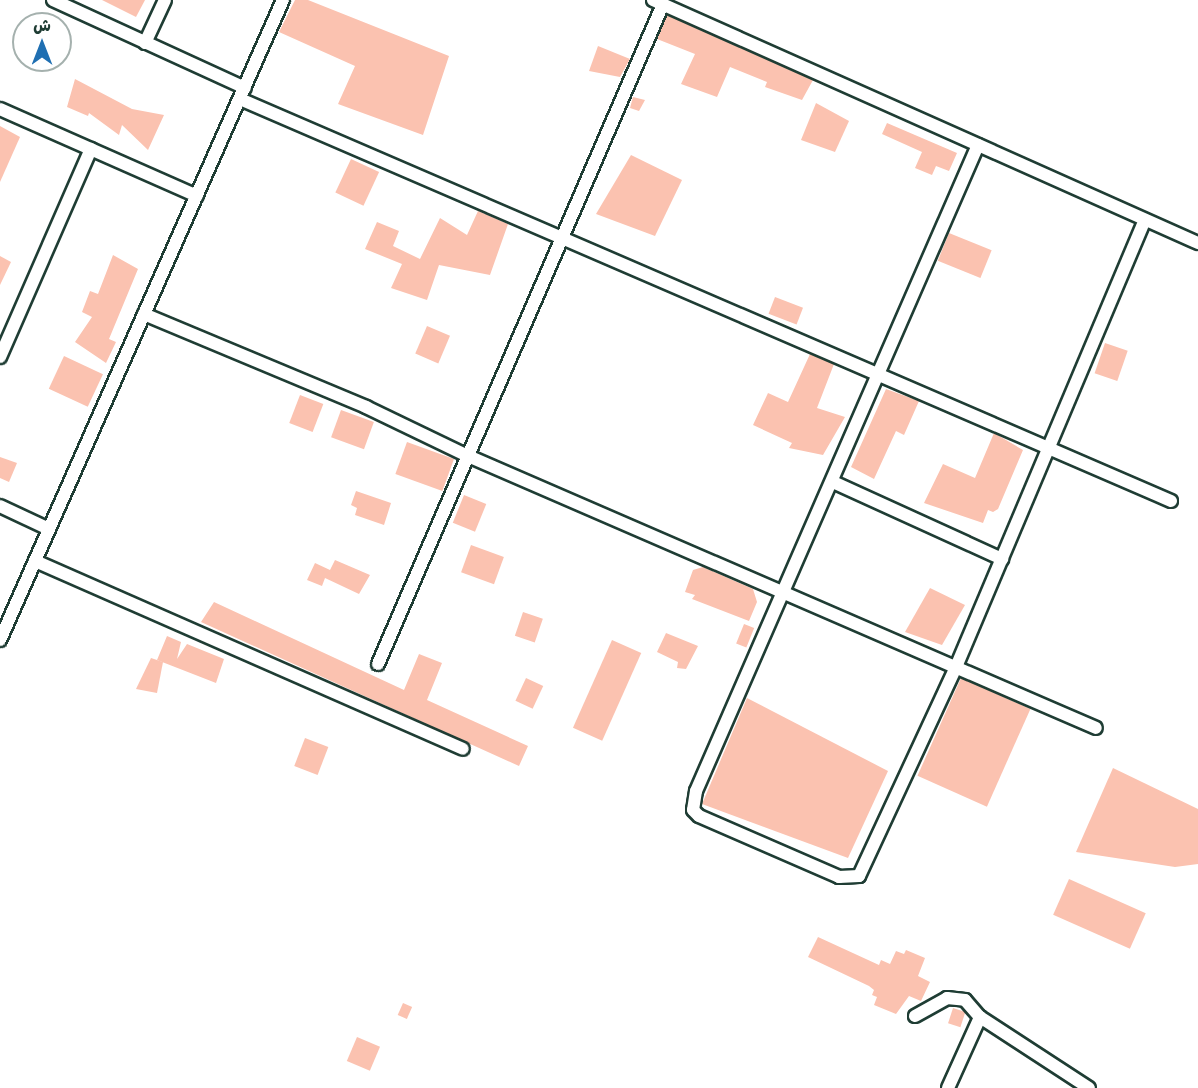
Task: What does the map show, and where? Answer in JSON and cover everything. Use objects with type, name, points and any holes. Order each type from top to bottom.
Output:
[{"type":"street","points":[[53,0],[145,43],[243,93],[564,239],[1171,501]]},
{"type":"street","points":[[145,43],[165,0]]},
{"type":"street","points":[[0,640],[283,0]]},
{"type":"street","points":[[378,664],[564,239],[658,2],[1198,243]]},
{"type":"street","points":[[0,109],[197,196]]},
{"type":"street","points":[[978,145],[786,592],[696,791],[693,810],[839,877],[859,876],[956,667],[1145,220]]},
{"type":"street","points":[[0,357],[91,149]]},
{"type":"street","points":[[144,314],[366,407],[468,456],[1096,728]]},
{"type":"street","points":[[833,482],[1002,559]]},
{"type":"street","points":[[0,506],[49,529]]},
{"type":"street","points":[[35,561],[463,749]]},
{"type":"street","points":[[915,1016],[938,1001],[956,998],[971,1003],[980,1017],[1089,1088]]},
{"type":"street","points":[[948,1088],[980,1017]]},
{"type":"building","points":[[102,0],[145,0],[136,17]]},
{"type":"building","points":[[295,0],[308,0],[449,56],[423,135],[338,104],[355,66],[279,32]]},
{"type":"building","points":[[667,15],[813,80],[802,100],[765,87],[767,82],[730,67],[717,97],[681,84],[695,54],[657,39]]},
{"type":"building","points":[[598,46],[630,59],[620,77],[589,71]]},
{"type":"building","points":[[75,79],[132,109],[164,115],[148,150],[122,125],[119,135],[89,113],[88,116],[67,107]]},
{"type":"building","points":[[633,97],[645,100],[639,111],[630,108]]},
{"type":"building","points":[[816,103],[849,121],[835,152],[801,140]]},
{"type":"building","points":[[887,123],[957,153],[949,171],[936,166],[932,175],[915,168],[922,152],[882,134]]},
{"type":"building","points":[[0,126],[20,137],[0,182]]},
{"type":"building","points":[[631,155],[682,180],[655,236],[596,214]]},
{"type":"building","points":[[351,159],[379,172],[363,206],[335,193]]},
{"type":"building","points":[[478,211],[508,224],[490,275],[439,265],[427,300],[391,288],[402,264],[365,249],[377,222],[399,231],[393,246],[420,259],[440,218],[467,235]]},
{"type":"building","points":[[949,233],[992,250],[980,278],[938,261]]},
{"type":"building","points":[[113,255],[138,269],[109,339],[116,342],[106,363],[75,342],[92,317],[82,312],[90,291],[98,294]]},
{"type":"building","points":[[0,256],[11,262],[0,285]]},
{"type":"building","points":[[775,297],[803,308],[797,325],[769,314]]},
{"type":"building","points":[[427,326],[450,336],[438,363],[415,354]]},
{"type":"building","points":[[1105,343],[1128,351],[1117,381],[1095,373]]},
{"type":"building","points":[[810,354],[834,364],[817,408],[845,417],[823,455],[789,448],[792,443],[753,425],[768,393],[788,402]]},
{"type":"building","points":[[64,356],[103,374],[88,407],[49,389]]},
{"type":"building","points":[[886,389],[919,401],[904,435],[896,431],[874,479],[851,467]]},
{"type":"building","points":[[300,395],[323,404],[313,432],[289,423]]},
{"type":"building","points":[[341,410],[374,422],[364,449],[331,437]]},
{"type":"building","points":[[994,433],[1023,450],[998,509],[993,512],[988,510],[983,523],[924,503],[943,464],[975,478]]},
{"type":"building","points":[[407,442],[454,459],[442,491],[395,474]]},
{"type":"building","points":[[0,457],[17,463],[9,482],[0,478]]},
{"type":"building","points":[[356,491],[391,503],[384,525],[355,515],[357,508],[351,505]]},
{"type":"building","points":[[464,495],[486,504],[475,532],[453,523]]},
{"type":"building","points":[[471,545],[504,557],[494,584],[461,572]]},
{"type":"building","points":[[335,560],[370,575],[359,594],[325,578],[322,586],[307,580],[315,563],[330,570]]},
{"type":"building","points":[[703,567],[753,589],[757,602],[749,621],[692,599],[695,595],[685,592],[693,570]]},
{"type":"building","points":[[930,588],[965,605],[942,645],[905,632]]},
{"type":"building","points":[[214,602],[404,690],[419,654],[442,663],[427,700],[528,746],[519,766],[201,622]]},
{"type":"building","points":[[523,612],[543,619],[535,642],[515,636]]},
{"type":"building","points":[[744,624],[754,628],[746,648],[736,643]]},
{"type":"building","points":[[666,633],[698,646],[686,669],[677,668],[678,662],[657,652]]},
{"type":"building","points":[[167,636],[181,642],[177,659],[187,644],[224,659],[216,683],[157,660]]},
{"type":"building","points":[[612,640],[641,653],[602,741],[573,728]]},
{"type":"building","points":[[151,658],[163,662],[157,693],[136,689]]},
{"type":"building","points":[[526,678],[543,686],[533,709],[515,701]]},
{"type":"building","points":[[961,678],[1030,709],[987,807],[917,776]]},
{"type":"building","points":[[747,698],[888,771],[848,858],[702,804]]},
{"type":"building","points":[[305,738],[328,747],[318,775],[294,766]]},
{"type":"building","points":[[1113,768],[1198,809],[1198,864],[1175,867],[1076,852]]},
{"type":"building","points":[[1069,879],[1146,913],[1130,949],[1053,915]]},
{"type":"building","points":[[818,937],[879,965],[881,960],[890,964],[896,951],[904,954],[906,950],[925,958],[918,976],[930,982],[921,1001],[909,996],[896,1014],[874,1005],[877,997],[872,995],[874,990],[869,986],[808,957]]},
{"type":"building","points":[[403,1003],[412,1007],[407,1019],[398,1015]]},
{"type":"building","points":[[953,1008],[965,1012],[960,1027],[948,1023]]},
{"type":"building","points":[[357,1037],[380,1047],[370,1071],[347,1061]]}]
